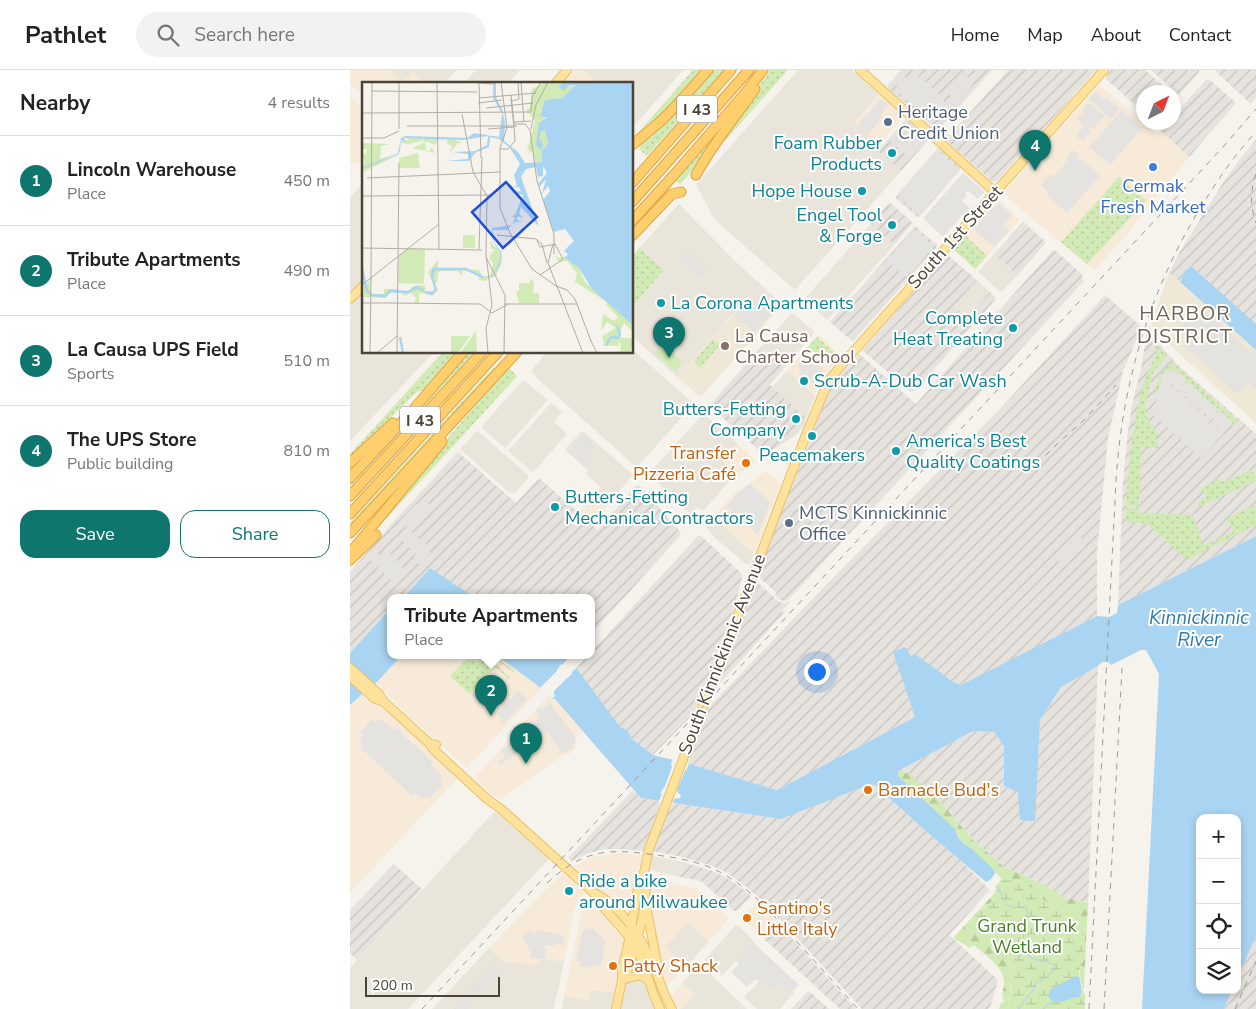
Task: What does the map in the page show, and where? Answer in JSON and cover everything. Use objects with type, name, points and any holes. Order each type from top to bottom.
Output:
[{"type":"highway","points":[[634,142],[660,122],[708,70]]},
{"type":"highway","name":"I 43","points":[[634,181],[731,70]]},
{"type":"highway","name":"I 43","points":[[634,200],[749,70]]},
{"type":"highway","points":[[634,218],[673,176],[763,70]]},
{"type":"highway","points":[[696,176],[715,143],[768,70]]},
{"type":"highway","points":[[634,175],[662,148]]},
{"type":"highway","points":[[634,234],[672,194],[681,192]]},
{"type":"highway","points":[[350,478],[461,354]]},
{"type":"highway","name":"I 43","points":[[350,496],[480,354]]},
{"type":"highway","name":"I 43","points":[[350,514],[496,354]]},
{"type":"highway","points":[[350,553],[416,468],[515,354]]},
{"type":"highway","points":[[350,463],[432,387]]},
{"type":"highway","points":[[350,533],[416,468]]},
{"type":"highway","points":[[350,560],[376,535]]},
{"type":"main road","points":[[556,82],[568,70]]},
{"type":"main road","points":[[860,70],[995,192]]},
{"type":"main road","name":"South 1st Street","points":[[805,437],[825,388],[834,374],[1104,70]]},
{"type":"main road","points":[[350,299],[362,287]]},
{"type":"main road","name":"South Kinnickinnic Avenue","points":[[616,1009],[639,882],[644,873],[649,849],[805,437]]},
{"type":"main road","points":[[350,668],[376,695],[430,744],[436,745],[487,799],[593,892],[603,897],[616,908],[631,926],[647,952],[664,996],[672,1009]]},
{"type":"main road","points":[[350,676],[376,695]]},
{"type":"main road","name":"South Kinnickinnic Avenue","points":[[622,980],[627,972],[635,947],[645,902],[646,884],[644,873]]},
{"type":"main road","points":[[593,892],[598,902],[629,937],[635,947],[660,1009]]},
{"type":"main road","points":[[616,908],[621,910],[628,908],[636,898]]},
{"type":"main road","points":[[645,902],[657,962],[658,978]]},
{"type":"main road","points":[[622,980],[639,975],[648,979]]},
{"type":"main road","points":[[660,1009],[660,1002],[664,996]]},
{"type":"shaded area","points":[[350,70],[390,70],[403,82],[362,82],[362,94],[350,84]]},
{"type":"shaded area","points":[[390,70],[456,70],[445,82],[424,82],[413,72],[403,82]]},
{"type":"shaded area","points":[[476,70],[519,71],[509,82],[465,82]]},
{"type":"shaded area","points":[[573,70],[583,70],[596,82],[564,82],[564,79]]},
{"type":"shaded area","points":[[583,70],[683,70],[634,126],[634,82],[596,82]]},
{"type":"shaded area","points":[[798,70],[852,70],[880,96],[855,122],[882,146],[878,151],[901,171],[795,290],[715,220],[696,185]]},
{"type":"shaded area","points":[[901,70],[992,70],[941,127],[939,132],[888,88],[888,85]]},
{"type":"shaded area","points":[[1008,70],[1096,70],[997,181],[993,182],[945,138],[947,135],[950,135]]},
{"type":"shaded area","points":[[1111,70],[1145,70],[1162,85],[1136,85],[1136,106],[1106,79]]},
{"type":"shaded area","points":[[1151,70],[1199,70],[1181,93],[1181,85],[1168,85]]},
{"type":"shaded area","points":[[1215,70],[1256,70],[1256,97],[1251,104],[1216,72]]},
{"type":"shaded area","points":[[913,71],[945,99],[944,103],[951,96],[948,93],[965,74],[972,80],[973,84],[952,109],[948,107],[944,111],[946,114],[940,122],[936,119],[932,122],[896,90],[898,87],[896,85],[903,76],[906,78]]},
{"type":"shaded area","points":[[413,72],[424,82],[403,82]]},
{"type":"shaded area","points":[[1207,79],[1236,103],[1189,157],[1160,130],[1181,130],[1181,107]]},
{"type":"shaded area","points":[[1099,85],[1136,116],[1136,130],[1152,130],[1157,133],[1160,130],[1189,157],[1126,235],[1094,271],[1005,195],[1004,192]]},
{"type":"shaded area","points":[[1095,91],[1120,109],[1111,119],[1088,99]]},
{"type":"shaded area","points":[[350,96],[362,107],[362,162],[350,163]]},
{"type":"shaded area","points":[[879,96],[904,116],[880,144],[855,122]]},
{"type":"shaded area","points":[[881,99],[888,105],[869,135],[858,124]]},
{"type":"shaded area","points":[[1088,103],[1105,116],[1093,129],[1091,127],[1089,129],[1091,132],[1083,141],[1076,136],[1084,126],[1077,119],[1084,113],[1082,110]]},
{"type":"shaded area","points":[[1122,110],[1136,123],[1136,130],[1140,130],[1110,165],[1089,147]]},
{"type":"shaded area","points":[[906,119],[928,140],[901,171],[878,151]]},
{"type":"shaded area","points":[[905,121],[927,139],[910,158],[889,140]]},
{"type":"shaded area","points":[[1256,139],[1256,324],[1191,266],[1184,272],[1180,282],[1169,273],[1178,255],[1224,181]]},
{"type":"shaded area","points":[[938,148],[961,168],[917,217],[896,196]]},
{"type":"shaded area","points":[[1073,150],[1079,156],[1076,160],[1080,158],[1100,176],[1067,213],[1047,195],[1049,192],[1041,185],[1051,174],[1054,176],[1068,161],[1066,158]]},
{"type":"shaded area","points":[[938,151],[960,170],[919,215],[898,196]]},
{"type":"shaded area","points":[[963,173],[985,192],[978,199],[968,191],[965,194],[967,196],[962,201],[970,208],[943,237],[923,218]]},
{"type":"shaded area","points":[[362,185],[362,281],[350,294],[350,198]]},
{"type":"shaded area","points":[[995,200],[1000,201],[1020,220],[987,256],[965,235]]},
{"type":"shaded area","points":[[999,203],[1012,215],[1003,225],[1009,231],[994,247],[973,229]]},
{"type":"shaded area","points":[[679,204],[735,261],[782,304],[773,315],[750,295],[677,377],[634,338],[634,305],[664,270],[639,248]]},
{"type":"shaded area","name":"Engel Tool & Forge","points":[[888,204],[892,204],[913,223],[894,245],[871,224]]},
{"type":"shaded area","points":[[1023,222],[1045,241],[1045,244],[1018,275],[994,254]]},
{"type":"shaded area","points":[[871,224],[894,245],[827,320],[805,300],[806,297]]},
{"type":"shaded area","points":[[915,226],[937,245],[936,248],[852,341],[830,322]]},
{"type":"shaded area","points":[[914,229],[934,247],[906,277],[886,260]]},
{"type":"shaded area","points":[[687,250],[707,269],[700,278],[680,260]]},
{"type":"shaded area","points":[[1053,250],[1083,275],[1081,278],[1084,281],[789,599],[785,601],[780,600],[775,595],[777,593],[756,577],[831,386],[859,354],[916,404]]},
{"type":"shaded area","points":[[994,254],[1018,275],[1001,292],[978,272]]},
{"type":"shaded area","points":[[946,256],[949,256],[977,280],[954,306],[967,318],[990,292],[995,297],[995,300],[916,390],[911,392],[862,350]]},
{"type":"shaded area","points":[[1169,273],[1256,350],[1256,423],[1151,326]]},
{"type":"shaded area","points":[[977,280],[990,292],[967,318],[954,306]]},
{"type":"shaded area","points":[[362,293],[362,354],[432,354],[350,441],[350,306]]},
{"type":"shaded area","name":"La Causa Charter School","points":[[751,295],[773,315],[702,396],[699,396],[677,377]]},
{"type":"shaded area","points":[[1105,295],[1142,327],[1123,371],[1108,438],[1097,553],[1097,616],[961,685],[953,682],[909,654],[894,653],[915,717],[777,790],[689,765],[690,758],[687,757],[704,712],[821,590],[999,410]]},
{"type":"shaded area","points":[[751,297],[771,314],[754,333],[734,315]]},
{"type":"shaded area","points":[[1199,306],[1252,353],[1256,352],[1256,389],[1248,382],[1237,394],[1185,347],[1192,340],[1179,328]]},
{"type":"shaded area","points":[[791,314],[794,314],[815,332],[784,368],[761,347]]},
{"type":"shaded area","points":[[1147,332],[1181,368],[1256,434],[1256,536],[1118,605],[1123,482],[1128,431]]},
{"type":"shaded area","points":[[817,336],[839,354],[839,357],[823,377],[815,396],[787,371]]},
{"type":"shaded area","points":[[761,347],[784,368],[770,385],[806,418],[797,434],[768,453],[762,452],[755,447],[710,405]]},
{"type":"shaded area","points":[[634,351],[694,404],[637,467],[538,379],[532,370],[545,354],[634,354]]},
{"type":"shaded area","points":[[804,353],[823,370],[817,377],[815,386],[799,373],[801,370],[798,367]]},
{"type":"shaded area","points":[[1168,369],[1172,372],[1175,370],[1186,380],[1184,383],[1188,382],[1202,395],[1200,398],[1204,397],[1218,409],[1217,413],[1220,411],[1233,422],[1224,432],[1212,420],[1213,416],[1210,418],[1196,406],[1197,402],[1194,404],[1170,383],[1173,381],[1171,379],[1165,384],[1167,387],[1169,384],[1193,405],[1191,408],[1195,407],[1209,420],[1208,424],[1211,422],[1224,433],[1201,458],[1153,414],[1163,380],[1160,377]]},
{"type":"shaded area","points":[[787,371],[815,396],[806,418],[772,387]]},
{"type":"shaded area","points":[[523,380],[548,400],[505,448],[482,426]]},
{"type":"shaded area","points":[[551,403],[562,412],[554,422],[567,434],[532,472],[508,451]]},
{"type":"shaded area","points":[[703,414],[738,444],[723,461],[738,475],[727,484],[703,511],[698,507],[691,514],[655,479],[654,472],[655,467]]},
{"type":"shaded area","points":[[476,432],[479,432],[528,475],[528,478],[515,493],[509,493],[460,449]]},
{"type":"shaded area","points":[[581,432],[584,432],[632,474],[611,501],[599,491],[602,488],[586,474],[588,470],[565,450]]},
{"type":"shaded area","points":[[582,436],[595,447],[588,455],[594,461],[587,469],[568,452]]},
{"type":"shaded area","points":[[738,444],[755,462],[738,475],[723,461]]},
{"type":"shaded area","points":[[458,452],[516,503],[539,478],[598,530],[636,486],[639,485],[681,534],[595,630],[595,594],[469,594],[430,568],[407,594],[387,594],[387,612],[350,653],[350,572]]},
{"type":"shaded area","points":[[764,472],[767,472],[780,483],[780,486],[754,553],[713,517],[734,494]]},
{"type":"shaded area","points":[[750,484],[770,502],[758,535],[726,507],[740,491]]},
{"type":"shaded area","points":[[599,491],[611,501],[591,523],[579,513]]},
{"type":"shaded area","points":[[425,500],[431,506],[410,528],[399,521],[416,504],[419,506]]},
{"type":"shaded area","points":[[713,517],[754,553],[750,564],[742,561],[711,534],[706,526]]},
{"type":"shaded area","points":[[409,529],[431,549],[430,553],[420,564],[413,558],[416,554],[398,537],[405,530]]},
{"type":"shaded area","points":[[1078,535],[1084,540],[1062,564],[1056,558]]},
{"type":"shaded area","points":[[698,536],[701,536],[741,573],[742,578],[735,605],[695,712],[653,755],[633,740],[627,730],[620,728],[576,668],[584,659],[595,659],[595,648]]},
{"type":"shaded area","points":[[371,550],[376,554],[386,556],[389,553],[404,568],[392,581],[366,556]]},
{"type":"shaded area","points":[[755,580],[779,602],[791,601],[782,611],[784,613],[712,692]]},
{"type":"shaded area","points":[[398,659],[503,659],[541,689],[467,768],[394,703],[376,682]]},
{"type":"shaded area","points":[[1098,666],[1088,903],[1072,899],[1067,900],[1045,885],[1004,867],[972,839],[945,807],[898,771],[973,731],[994,732],[1004,746],[1004,786],[1018,792],[1034,821],[1040,720],[1061,687]]},
{"type":"shaded area","points":[[493,671],[503,680],[481,704],[471,695]]},
{"type":"shaded area","points":[[518,691],[527,699],[513,714],[510,711],[512,715],[503,724],[497,713]]},
{"type":"shaded area","points":[[362,694],[385,711],[388,711],[460,775],[350,893],[350,705]]},
{"type":"shaded area","points":[[548,696],[555,699],[583,732],[576,738],[575,750],[563,755],[499,800],[478,781],[476,773],[482,770]]},
{"type":"shaded area","points":[[550,703],[575,737],[574,747],[563,754],[547,732],[534,741],[527,730],[540,717],[536,711]]},
{"type":"shaded area","points":[[372,719],[375,722],[381,719],[394,730],[396,728],[433,762],[431,765],[442,776],[440,782],[443,785],[430,798],[427,796],[422,798],[415,794],[412,796],[361,748],[363,746],[360,741],[363,736],[360,733]]},
{"type":"shaded area","points":[[515,739],[522,749],[500,765],[498,762],[505,757],[501,751]]},
{"type":"shaded area","points":[[873,782],[990,890],[949,935],[998,980],[991,1005],[988,1009],[862,1009],[761,899],[748,888],[726,872],[713,866],[653,851],[668,807],[671,808],[673,803],[781,819]]},
{"type":"shaded area","points":[[633,790],[641,798],[659,801],[660,804],[644,851],[605,849],[589,853],[572,861],[568,858]]},
{"type":"shaded area","points":[[495,811],[549,859],[408,1009],[350,1009],[350,968]]},
{"type":"shaded area","points":[[618,853],[642,855],[633,898],[630,904],[624,907],[616,904],[574,867],[593,857]]},
{"type":"shaded area","points":[[652,856],[683,862],[680,877],[651,870]]},
{"type":"shaded area","points":[[683,862],[727,878],[743,889],[750,897],[737,911],[734,911],[701,881],[680,877]]},
{"type":"shaded area","points":[[394,864],[422,889],[357,960],[350,953],[350,910]]},
{"type":"shaded area","points":[[564,873],[584,893],[574,911],[564,961],[540,959],[539,965],[504,962],[489,948]]},
{"type":"shaded area","points":[[654,878],[697,889],[729,918],[709,941],[688,922],[665,947],[686,967],[668,985],[664,982],[650,912],[649,881]]},
{"type":"shaded area","points":[[588,901],[594,902],[625,938],[614,992],[591,990],[588,1000],[564,996],[581,914]]},
{"type":"shaded area","points":[[757,902],[779,924],[764,939],[743,918]]},
{"type":"shaded area","points":[[688,922],[709,941],[686,967],[665,947]]},
{"type":"shaded area","points":[[779,924],[856,1009],[840,1009],[764,939]]},
{"type":"shaded area","points":[[736,925],[754,941],[722,976],[705,959]]},
{"type":"shaded area","points":[[588,927],[590,930],[593,928],[606,942],[603,946],[605,947],[601,967],[592,965],[591,968],[580,966],[581,962],[576,961],[582,932]]},
{"type":"shaded area","points":[[537,930],[565,936],[563,945],[555,943],[554,946],[545,945],[545,959],[531,958],[531,954],[522,937],[527,931],[536,934]]},
{"type":"shaded area","points":[[1256,936],[1256,1009],[1224,1009],[1230,994],[1241,994],[1241,970]]},
{"type":"shaded area","points":[[753,942],[799,985],[792,992],[782,983],[774,991],[761,979],[758,981],[755,979],[747,987],[731,972],[739,964],[736,961]]},
{"type":"shaded area","points":[[489,948],[504,962],[539,964],[540,959],[564,961],[554,1009],[432,1009]]},
{"type":"shaded area","points":[[494,965],[503,973],[478,1000],[475,998],[469,1009],[453,1009]]},
{"type":"shaded area","points":[[699,965],[747,1009],[680,1009],[695,995],[682,983]]},
{"type":"shaded area","points":[[639,977],[645,981],[655,1009],[621,1009],[627,982]]},
{"type":"shaded area","points":[[761,979],[774,991],[782,983],[794,993],[780,1009],[757,1009],[744,997]]},
{"type":"shaded area","points":[[682,983],[695,995],[679,1009],[670,996]]},
{"type":"shaded area","points":[[591,990],[614,992],[611,1009],[562,1009],[564,996],[588,1000]]},
{"type":"shaded area","points":[[808,991],[810,992],[829,1009],[791,1009]]},
{"type":"green space","points":[[693,70],[704,70],[660,117],[638,134],[638,133]]},
{"type":"green space","points":[[713,70],[724,70],[647,156],[639,149],[642,142],[665,124]]},
{"type":"green space","points":[[770,70],[788,70],[715,150]]},
{"type":"green space","points":[[747,97],[686,178],[680,184],[673,179]]},
{"type":"green space","points":[[1119,177],[1146,201],[1087,264],[1061,242]]},
{"type":"green space","points":[[965,235],[987,256],[975,269],[954,250],[954,247]]},
{"type":"green space","points":[[639,248],[664,270],[634,305],[634,255]]},
{"type":"green space","points":[[817,337],[838,356],[830,366],[808,347]]},
{"type":"green space","points":[[713,339],[720,345],[700,368],[694,363],[695,360]]},
{"type":"green space","points":[[1155,343],[1167,356],[1153,373],[1145,407],[1148,420],[1158,435],[1158,448],[1141,448],[1139,506],[1126,506],[1136,417],[1143,384],[1157,352],[1154,346]]},
{"type":"green space","points":[[662,344],[682,362],[675,371],[655,353]]},
{"type":"green space","points":[[441,354],[458,354],[424,391],[418,391],[396,412],[382,431],[350,461],[350,454]]},
{"type":"green space","points":[[466,354],[472,354],[350,487],[350,481]]},
{"type":"green space","points":[[1172,362],[1238,421],[1233,426],[1231,425],[1233,422],[1220,411],[1217,413],[1218,409],[1204,397],[1201,399],[1202,395],[1188,382],[1184,383],[1186,380],[1168,369],[1160,377],[1163,380],[1157,394],[1155,392],[1159,376]]},
{"type":"green space","points":[[494,367],[497,370],[350,529],[350,523]]},
{"type":"green space","points":[[508,367],[517,376],[358,549],[437,451]]},
{"type":"green space","points":[[1250,470],[1256,475],[1256,481],[1198,507],[1199,501],[1205,497],[1205,494],[1200,490],[1205,486],[1209,486],[1217,479],[1229,480]]},
{"type":"green space","points":[[1256,505],[1256,525],[1216,545],[1217,538],[1225,537],[1225,535],[1233,532],[1227,518]]},
{"type":"green space","points":[[1126,508],[1139,509],[1139,513],[1192,515],[1202,543],[1205,544],[1212,541],[1214,546],[1187,560],[1147,524],[1133,522],[1131,524],[1126,521]]},
{"type":"green space","points":[[467,659],[493,659],[492,661],[510,678],[496,667],[469,694],[450,676]]},
{"type":"green space","points":[[495,659],[514,670],[513,672]]},
{"type":"green space","points":[[898,771],[908,773],[926,787],[972,839],[1004,867],[1045,885],[1067,900],[1072,899],[1088,903],[1083,988],[1080,968],[1085,934],[1081,936],[1077,944],[1075,943],[1077,921],[1046,902],[1032,888],[1012,880],[1002,879],[963,843],[956,831],[897,776]]},
{"type":"green space","name":"Grand Trunk Wetland","points":[[1002,879],[1022,883],[1032,888],[1037,895],[1056,909],[1068,913],[1077,922],[1075,943],[1078,943],[1083,933],[1085,934],[1085,948],[1079,972],[1081,986],[1085,995],[1085,1009],[1010,1009],[1012,987],[1006,977],[1013,971],[1002,943],[990,933],[985,924],[973,918],[980,909],[993,901],[992,896],[997,889],[995,887]],"holes":[[[1080,979],[1081,991],[1077,997],[1071,998],[1053,988],[1069,981]]]},
{"type":"green space","points":[[992,896],[993,901],[980,909],[973,918],[985,924],[990,933],[1002,943],[1013,971],[1013,973],[1007,976],[1011,987],[1010,1009],[999,1009],[1004,1001],[1002,995],[1004,981],[997,966],[975,946],[969,948],[953,938]]},
{"type":"water","points":[[1191,266],[1256,324],[1256,350],[1180,282],[1184,272]]},
{"type":"water","name":"Kinnickinnic River","points":[[1256,536],[1256,936],[1241,970],[1241,814],[1196,814],[1196,994],[1230,994],[1224,1009],[1142,1009],[1159,674],[1146,650],[1141,650],[1111,665],[1108,662],[1102,662],[1061,687],[1040,720],[1035,821],[1020,820],[1018,792],[1004,786],[1004,746],[994,732],[973,731],[898,771],[898,776],[955,829],[958,837],[964,844],[994,870],[993,876],[986,882],[873,783],[781,819],[641,798],[555,699],[552,699],[537,685],[501,659],[569,659],[620,727],[627,730],[633,740],[653,755],[777,790],[915,717],[893,652],[905,647],[911,656],[915,654],[953,682],[961,685],[1097,616],[1109,617],[1117,613],[1118,605]]},
{"type":"water","points":[[430,568],[469,594],[407,594]]},
{"type":"water","points":[[387,612],[387,659],[398,659],[377,682],[350,705],[350,653]]},
{"type":"water","points":[[1076,976],[1079,977],[1080,981],[1080,997],[1056,1002],[1048,997],[1051,989]]},
{"type":"pier","points":[[567,659],[571,659],[578,666],[554,691],[555,696],[552,699],[540,688]]},
{"type":"pier","points":[[674,758],[689,763],[677,790],[681,795],[680,798],[674,799],[672,805],[658,803],[662,794],[660,793],[665,786]]},
{"type":"waterway","points":[[997,887],[1009,906],[1027,908],[1028,913],[1024,924],[1023,936],[1029,956],[1057,966],[1047,977],[1036,983],[1034,989],[1018,1009]]},
{"type":"waterway","points":[[1043,1009],[1052,1001]]},
{"type":"railway","points":[[422,1009],[1223,147],[1256,109]]},
{"type":"railway","points":[[1089,1009],[1116,481],[1125,407],[1142,336],[1154,301],[1169,267],[1185,234],[1210,193],[1235,157],[1256,132]]},
{"type":"railway","points":[[1256,174],[1252,198],[1256,223]]},
{"type":"railway","points":[[1037,464],[1085,419],[1116,385]]},
{"type":"railway","points":[[1104,1009],[1122,668]]},
{"type":"railway","points":[[547,883],[582,859],[606,852],[632,852],[666,856],[710,867],[741,885],[762,903],[858,1009]]},
{"type":"railway","points":[[1235,1009],[1256,961]]},
{"type":"place","name":"Heritage Credit Union","points":[[888,122]]},
{"type":"place","name":"Foam Rubber Products","points":[[892,153]]},
{"type":"place","name":"Cermak Fresh Market","points":[[1153,167]]},
{"type":"place","name":"The UPS Store","points":[[1035,171]]},
{"type":"place","name":"Hope House","points":[[862,191]]},
{"type":"place","name":"Engel Tool & Forge","points":[[892,225]]},
{"type":"place","name":"La Corona Apartments","points":[[661,303]]},
{"type":"place","name":"Complete Heat Treating","points":[[1013,328]]},
{"type":"place","name":"La Causa Charter School","points":[[725,346]]},
{"type":"place","name":"La Causa UPS Field","points":[[669,358]]},
{"type":"place","name":"Scrub-A-Dub Car Wash","points":[[804,381]]},
{"type":"place","name":"Butters-Fetting Company","points":[[796,419]]},
{"type":"place","name":"Peacemakers","points":[[812,436]]},
{"type":"place","name":"America's Best Quality Coatings","points":[[896,451]]},
{"type":"place","name":"Transfer Pizzeria Café","points":[[746,463]]},
{"type":"place","name":"Butters-Fetting Mechanical Contractors","points":[[555,507]]},
{"type":"place","name":"MCTS Kinnickinnic Office","points":[[789,523]]},
{"type":"place","name":"Tribute Apartments","points":[[491,716]]},
{"type":"place","name":"Lincoln Warehouse","points":[[526,764]]},
{"type":"place","name":"Barnacle Bud's","points":[[868,790]]},
{"type":"place","name":"Ride a bike around Milwaukee","points":[[569,891]]},
{"type":"place","name":"Santino's Little Italy","points":[[747,918]]},
{"type":"place","name":"Patty Shack","points":[[613,966]]},
{"type":"district","name":"HARBOR DISTRICT","points":[[1185,324]]}]
